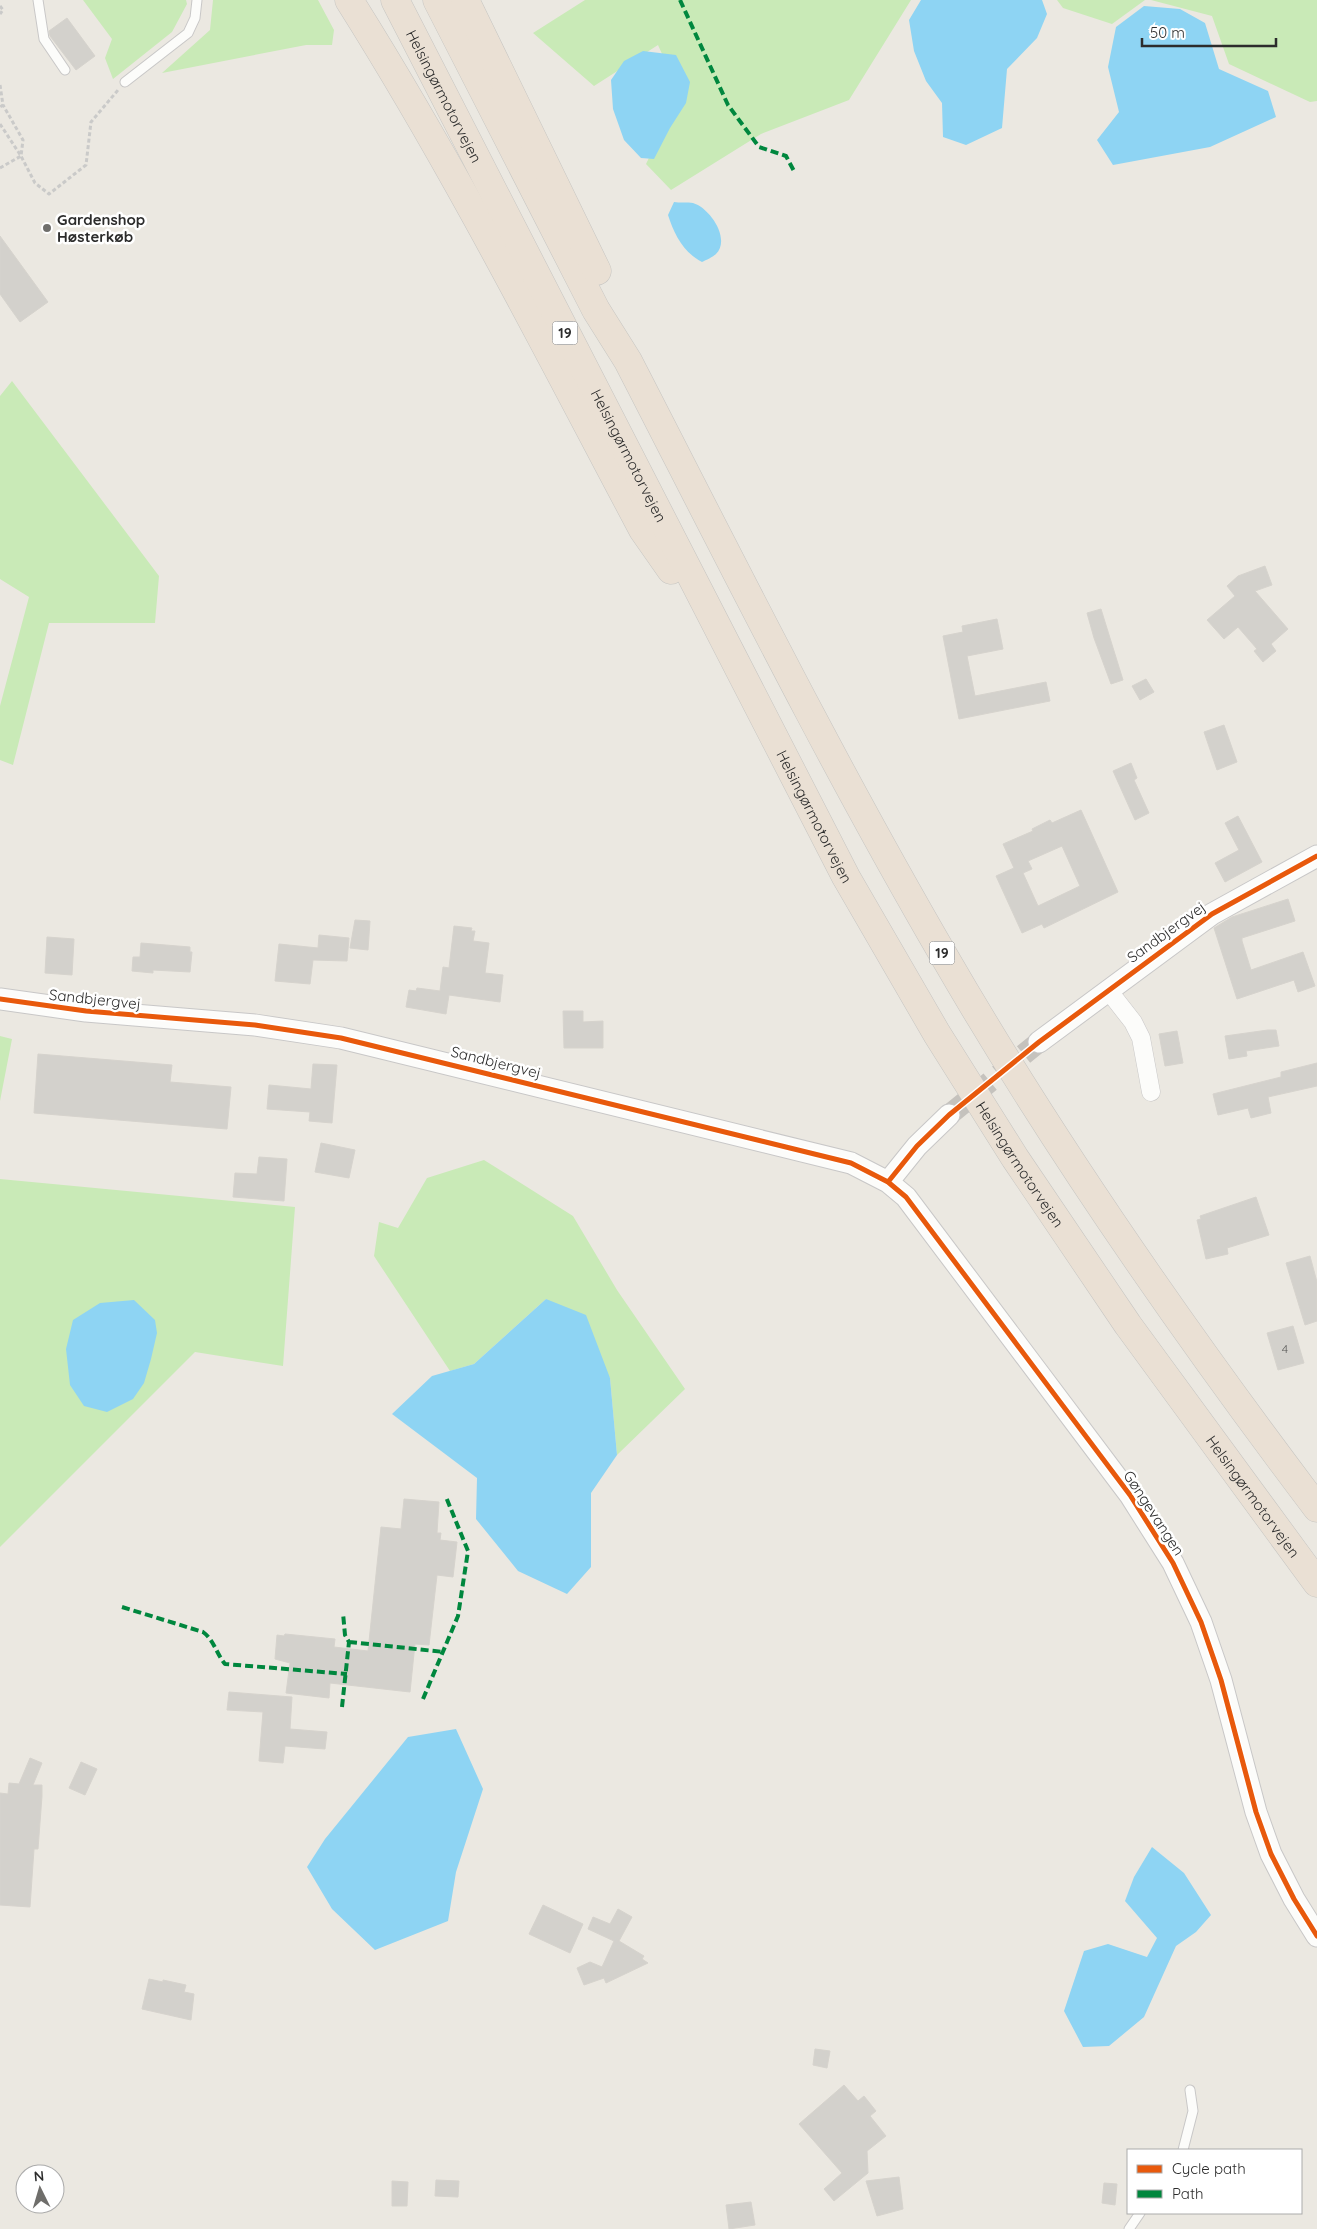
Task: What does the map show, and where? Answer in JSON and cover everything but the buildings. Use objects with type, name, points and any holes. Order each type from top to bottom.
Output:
[{"type":"highway","points":[[349,0],[386,58],[492,247],[643,530],[736,666]]},
{"type":"highway","name":"Helsingørmotorvejen","points":[[395,0],[846,877],[937,1034],[1009,1150],[1128,1325],[1317,1583]]},
{"type":"highway","name":"19","points":[[437,0],[596,310],[628,361],[849,789],[945,958],[1047,1125],[1158,1289],[1317,1508]]},
{"type":"highway","points":[[465,0],[613,304],[628,361]]},
{"type":"street","name":"Sandbjergvej","points":[[1039,1042],[1212,914],[1317,856]]},
{"type":"street","points":[[1108,990],[1133,1022],[1141,1038],[1151,1092]]},
{"type":"street","name":"Sandbjergvej","points":[[0,999],[86,1011],[255,1025],[341,1038],[851,1163],[888,1182]]},
{"type":"street","points":[[888,1182],[917,1146],[949,1116]]},
{"type":"street","name":"Gøngevangen","points":[[888,1182],[906,1197],[1130,1494],[1173,1562],[1201,1622],[1221,1680],[1256,1812],[1271,1854],[1294,1899],[1317,1936]]},
{"type":"lane","points":[[38,0],[44,39],[64,70]]},
{"type":"lane","points":[[125,82],[188,33],[195,18],[198,0]]},
{"type":"lane","points":[[1183,2149],[1193,2111],[1190,2090]]},
{"type":"lane","points":[[1129,2229],[1139,2214]]},
{"type":"path","points":[[0,6],[2,10],[0,14]]},
{"type":"path","points":[[0,124],[21,156],[35,183],[49,194],[86,165],[91,122],[125,82]]},
{"type":"path","points":[[0,84],[2,106],[23,140],[21,156]]},
{"type":"path","points":[[0,168],[21,156]]},
{"type":"green space","points":[[83,0],[186,0],[187,4],[172,32],[113,79],[105,58],[112,39]]},
{"type":"green space","points":[[213,0],[318,0],[334,30],[332,45],[306,45],[162,73],[210,30]]},
{"type":"green space","points":[[585,0],[911,0],[849,100],[761,134],[671,190],[646,164],[680,94],[658,45],[594,86],[533,33]]},
{"type":"green space","points":[[1057,0],[1145,0],[1112,24],[1063,8]]},
{"type":"green space","points":[[1151,0],[1317,0],[1317,101],[1310,102],[1229,64],[1212,16]]},
{"type":"green space","points":[[12,381],[159,576],[155,623],[49,623],[13,765],[0,760],[0,706],[29,597],[0,579],[0,396]]},
{"type":"green space","points":[[0,1036],[12,1039],[0,1101]]},
{"type":"green space","points":[[484,1160],[573,1216],[617,1290],[685,1389],[617,1455],[610,1378],[546,1299],[474,1364],[450,1371],[374,1256],[379,1222],[398,1228],[427,1178]]},
{"type":"green space","points":[[0,1179],[295,1207],[283,1366],[195,1352],[0,1547]]},
{"type":"water","points":[[921,0],[1042,0],[1047,14],[1037,38],[1007,69],[1002,128],[966,145],[943,137],[942,103],[926,81],[914,51],[909,20]]},
{"type":"water","points":[[1144,6],[1180,9],[1205,23],[1219,69],[1268,91],[1276,117],[1210,147],[1113,165],[1097,140],[1119,112],[1108,67],[1116,27]]},
{"type":"water","points":[[643,51],[676,55],[690,82],[686,103],[654,159],[641,158],[624,140],[613,109],[611,80],[624,61]]},
{"type":"water","points":[[674,202],[693,203],[712,217],[720,233],[721,240],[720,248],[715,255],[702,262],[684,248],[676,236],[668,215]]},
{"type":"water","points":[[546,1299],[586,1315],[610,1378],[617,1455],[591,1493],[591,1567],[567,1594],[518,1571],[476,1519],[477,1478],[392,1414],[432,1376],[474,1364]]},
{"type":"water","points":[[134,1300],[155,1320],[157,1333],[144,1383],[133,1399],[107,1412],[84,1406],[70,1385],[66,1349],[73,1320],[100,1303]]},
{"type":"water","points":[[456,1729],[483,1789],[456,1872],[448,1921],[375,1950],[332,1909],[307,1867],[325,1839],[408,1737]]},
{"type":"water","points":[[1152,1847],[1184,1873],[1211,1915],[1196,1932],[1176,1946],[1144,2017],[1109,2046],[1083,2047],[1064,2011],[1084,1951],[1108,1944],[1147,1957],[1157,1938],[1125,1901],[1134,1877]]},
{"type":"tunnel","points":[[949,1115],[1039,1042]]},
{"type":"marked path","points":[[680,0],[728,105],[759,147],[786,156],[795,173]]},
{"type":"marked path","points":[[423,1699],[458,1616],[468,1551],[446,1497]]},
{"type":"marked path","points":[[122,1607],[203,1632],[210,1639],[225,1664],[347,1674]]},
{"type":"marked path","points":[[342,1707],[349,1642],[345,1635],[343,1613]]},
{"type":"marked path","points":[[349,1642],[444,1652]]},
{"type":"cycle path","points":[[888,1182],[917,1146],[949,1115],[1039,1042],[1212,914],[1317,856]]},
{"type":"cycle path","points":[[0,999],[86,1011],[255,1025],[341,1038],[851,1163],[888,1182],[906,1197],[1130,1495],[1173,1563],[1201,1622],[1221,1680],[1256,1812],[1271,1854],[1294,1899],[1317,1936]]},
{"type":"place","name":"Gardenshop Høsterkøb","points":[[47,228]]}]
